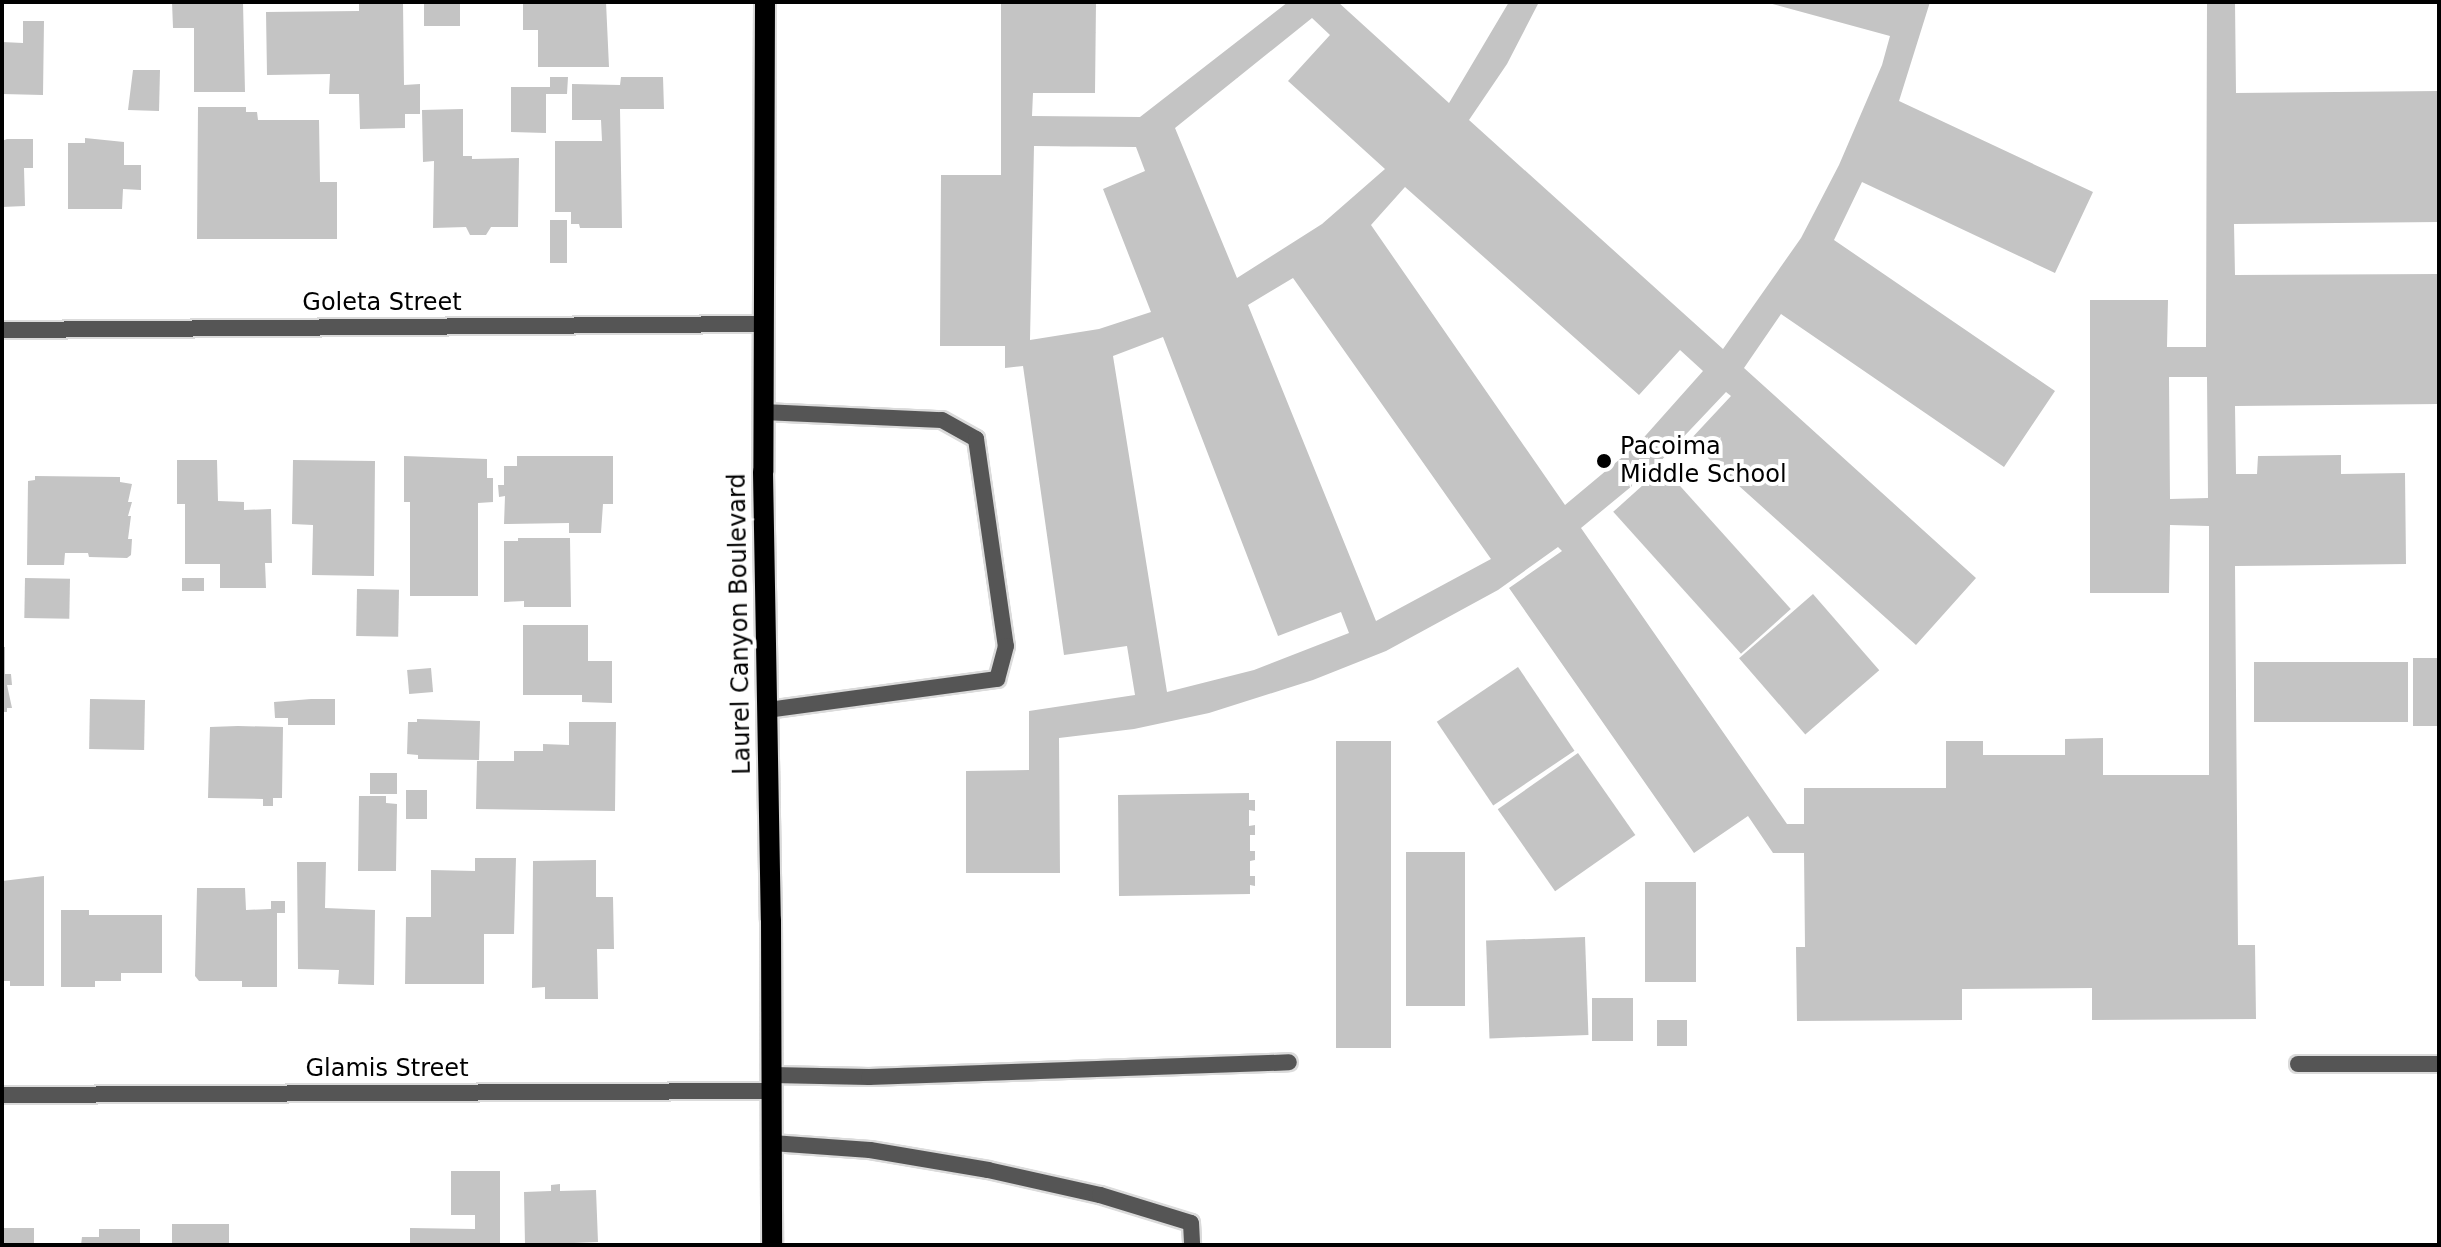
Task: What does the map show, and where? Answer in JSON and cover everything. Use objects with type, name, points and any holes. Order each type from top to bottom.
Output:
[{"type":"main road","name":"Laurel Canyon Boulevard","points":[[765,2],[762,324],[772,1245]]},
{"type":"street","name":"Goleta Street","points":[[2,330],[762,324]]},
{"type":"street","points":[[763,412],[942,420],[976,439],[1006,646],[997,679],[767,710]]},
{"type":"street","name":"Glamis Street","points":[[2,1095],[772,1083],[1289,1062]]},
{"type":"street","points":[[2298,1064],[2439,1064]]},
{"type":"street","points":[[772,1143],[870,1150],[988,1170],[1100,1195],[1191,1223],[1192,1245]]},
{"type":"building","points":[[172,2],[243,2],[245,92],[194,92],[194,28],[173,28]]},
{"type":"building","points":[[359,2],[403,2],[404,85],[420,84],[420,114],[405,114],[405,128],[360,129],[359,94],[329,94],[330,74],[267,75],[266,12],[359,11]]},
{"type":"building","points":[[424,2],[460,2],[460,26],[424,26]]},
{"type":"building","points":[[523,2],[606,2],[609,67],[538,67],[538,30],[523,30]]},
{"type":"building","points":[[1001,2],[1096,2],[1095,93],[1033,93],[1032,116],[1140,117],[1288,2],[1338,2],[1449,103],[1509,2],[1539,2],[1507,64],[1469,120],[1723,349],[1801,238],[1839,165],[1882,65],[1890,36],[1765,2],[1930,2],[1899,101],[2093,192],[2055,273],[1862,182],[1834,240],[2055,391],[2004,467],[1781,314],[1744,368],[1976,578],[1916,645],[1689,441],[1731,396],[1726,392],[1655,467],[1581,528],[1787,824],[1804,824],[1804,788],[1946,788],[1946,741],[1983,741],[1983,755],[2065,755],[2065,739],[2103,738],[2103,775],[2209,775],[2209,526],[2170,525],[2169,593],[2090,593],[2090,300],[2168,300],[2167,347],[2206,347],[2207,2],[2235,2],[2236,93],[2439,91],[2439,222],[2234,224],[2235,275],[2439,274],[2439,404],[2235,406],[2236,474],[2257,474],[2258,456],[2341,455],[2341,474],[2405,473],[2406,564],[2235,566],[2238,945],[2255,945],[2256,1019],[2092,1020],[2092,988],[1962,989],[1962,1020],[1797,1021],[1796,947],[1805,947],[1804,853],[1773,853],[1748,816],[1694,853],[1509,588],[1562,551],[1558,547],[1498,590],[1386,651],[1313,680],[1209,713],[1134,729],[1059,738],[1060,873],[966,873],[966,771],[1029,770],[1029,711],[1135,695],[1127,646],[1064,655],[1023,366],[1005,368],[1005,346],[940,346],[941,175],[1001,175]],"holes":[[[1312,18],[1330,35],[1288,81],[1385,169],[1322,224],[1237,278],[1175,128]],[[1034,146],[1136,147],[1145,171],[1103,189],[1151,312],[1099,329],[1030,340]],[[1405,187],[1639,395],[1680,350],[1703,371],[1638,444],[1565,505],[1371,225]],[[1293,278],[1491,559],[1376,621],[1248,305]],[[1163,337],[1278,636],[1341,612],[1349,633],[1254,670],[1167,692],[1113,356]],[[2169,377],[2207,377],[2208,498],[2170,499]]]},
{"type":"building","points":[[23,21],[44,21],[43,95],[2,94],[2,42],[23,43]]},
{"type":"building","points":[[133,70],[160,70],[159,111],[128,110]]},
{"type":"building","points":[[550,77],[568,77],[567,94],[546,94],[546,133],[511,132],[511,87],[550,87]]},
{"type":"building","points":[[621,77],[663,77],[664,109],[620,109],[622,228],[580,228],[579,224],[571,224],[571,212],[555,212],[555,141],[602,141],[601,120],[572,120],[572,84],[620,85]]},
{"type":"building","points":[[198,107],[246,107],[246,112],[257,112],[258,120],[319,120],[320,182],[337,182],[337,239],[197,239]]},
{"type":"building","points":[[463,109],[463,156],[472,156],[472,159],[519,158],[518,227],[491,227],[486,235],[470,235],[466,227],[433,228],[434,161],[423,162],[422,110]]},
{"type":"building","points":[[85,138],[124,142],[124,165],[141,165],[141,190],[123,189],[122,209],[68,209],[68,143],[85,143]]},
{"type":"building","points":[[33,139],[33,168],[24,168],[25,206],[2,207],[2,141]]},
{"type":"building","points":[[550,220],[567,220],[567,263],[550,263]]},
{"type":"building","points":[[404,456],[487,459],[487,478],[493,478],[493,502],[478,503],[478,596],[410,596],[410,502],[404,502]]},
{"type":"building","points":[[517,456],[613,456],[613,504],[603,504],[601,533],[569,533],[569,523],[504,524],[505,496],[499,497],[498,485],[504,485],[504,466],[517,466]]},
{"type":"building","points":[[177,460],[217,460],[218,501],[244,502],[244,510],[271,509],[272,563],[265,563],[266,588],[220,588],[220,564],[185,564],[185,504],[177,504]]},
{"type":"building","points":[[293,460],[375,461],[374,576],[312,575],[313,525],[292,524]]},
{"type":"building","points":[[1663,467],[1791,609],[1741,654],[1613,512]]},
{"type":"building","points":[[35,476],[120,477],[120,482],[132,484],[128,502],[132,502],[128,516],[131,516],[128,539],[132,539],[131,555],[127,558],[89,557],[88,553],[65,553],[64,565],[27,565],[28,481],[35,480]]},
{"type":"building","points":[[518,538],[570,538],[571,607],[524,607],[524,601],[504,602],[504,541],[518,541]]},
{"type":"building","points":[[25,578],[70,579],[69,619],[24,618]]},
{"type":"building","points":[[182,578],[204,578],[204,591],[182,591]]},
{"type":"building","points":[[357,589],[399,590],[398,637],[356,636]]},
{"type":"building","points":[[1813,594],[1879,670],[1805,735],[1739,658]]},
{"type":"building","points":[[523,625],[588,625],[588,661],[612,661],[612,703],[582,702],[582,695],[523,695]]},
{"type":"building","points":[[2,647],[5,647],[5,674],[11,674],[12,685],[7,685],[12,708],[7,708],[7,712],[2,712]]},
{"type":"building","points":[[2413,658],[2439,658],[2439,726],[2413,726]]},
{"type":"building","points":[[2254,662],[2408,662],[2408,722],[2254,722]]},
{"type":"building","points":[[1518,667],[1574,751],[1493,806],[1437,722]]},
{"type":"building","points":[[431,668],[433,692],[409,694],[407,670]]},
{"type":"building","points":[[90,699],[145,700],[144,750],[89,749]]},
{"type":"building","points":[[335,699],[335,725],[288,725],[288,718],[275,718],[274,702]]},
{"type":"building","points":[[417,719],[480,721],[479,760],[418,759],[418,755],[407,754],[408,722],[417,722]]},
{"type":"building","points":[[569,722],[616,722],[615,811],[476,809],[477,761],[514,761],[514,751],[543,751],[543,744],[569,745]]},
{"type":"building","points":[[210,727],[283,727],[282,798],[273,798],[273,806],[263,806],[263,799],[208,798]]},
{"type":"building","points":[[1336,741],[1391,741],[1391,1048],[1336,1048]]},
{"type":"building","points":[[1578,753],[1635,835],[1555,891],[1498,809]]},
{"type":"building","points":[[370,773],[397,773],[397,794],[370,794]]},
{"type":"building","points":[[406,790],[427,790],[427,819],[406,819]]},
{"type":"building","points":[[1249,793],[1249,800],[1255,800],[1255,811],[1249,810],[1249,826],[1255,825],[1255,835],[1250,835],[1250,851],[1255,851],[1255,860],[1250,861],[1250,876],[1255,876],[1255,886],[1250,885],[1250,894],[1119,896],[1118,795]]},
{"type":"building","points":[[359,796],[386,796],[386,803],[397,804],[396,871],[358,871]]},
{"type":"building","points":[[1406,852],[1465,852],[1465,1006],[1406,1006]]},
{"type":"building","points":[[475,858],[516,858],[514,934],[484,934],[484,984],[405,984],[406,917],[431,917],[431,870],[475,871]]},
{"type":"building","points":[[596,860],[596,897],[613,897],[614,949],[597,949],[598,999],[545,999],[545,987],[532,988],[533,861]]},
{"type":"building","points":[[297,862],[326,862],[325,908],[375,910],[374,985],[338,984],[339,970],[298,969]]},
{"type":"building","points":[[44,876],[44,986],[10,986],[10,981],[2,981],[2,881]]},
{"type":"building","points":[[1645,882],[1696,882],[1696,982],[1645,982]]},
{"type":"building","points":[[197,888],[245,888],[246,910],[271,909],[271,901],[285,901],[285,913],[277,913],[277,987],[242,987],[242,981],[199,981],[195,976]]},
{"type":"building","points":[[61,910],[89,910],[89,915],[162,915],[162,973],[121,973],[121,981],[95,981],[95,987],[61,987]]},
{"type":"building","points":[[1585,937],[1588,1035],[1489,1038],[1486,940]]},
{"type":"building","points":[[1592,998],[1633,998],[1633,1041],[1592,1041]]},
{"type":"building","points":[[1657,1020],[1687,1020],[1687,1046],[1657,1046]]},
{"type":"building","points":[[451,1171],[500,1171],[500,1245],[410,1245],[410,1228],[475,1229],[475,1215],[451,1215]]},
{"type":"building","points":[[560,1184],[560,1191],[596,1190],[598,1242],[525,1245],[524,1192],[551,1191],[551,1185]]},
{"type":"building","points":[[172,1224],[229,1224],[229,1245],[172,1245]]},
{"type":"building","points":[[2,1228],[34,1228],[34,1245],[2,1245]]},
{"type":"building","points":[[99,1229],[140,1229],[140,1245],[81,1245],[82,1237],[99,1237]]},
{"type":"place","name":"Pacoima Middle School","points":[[1604,461]]}]
